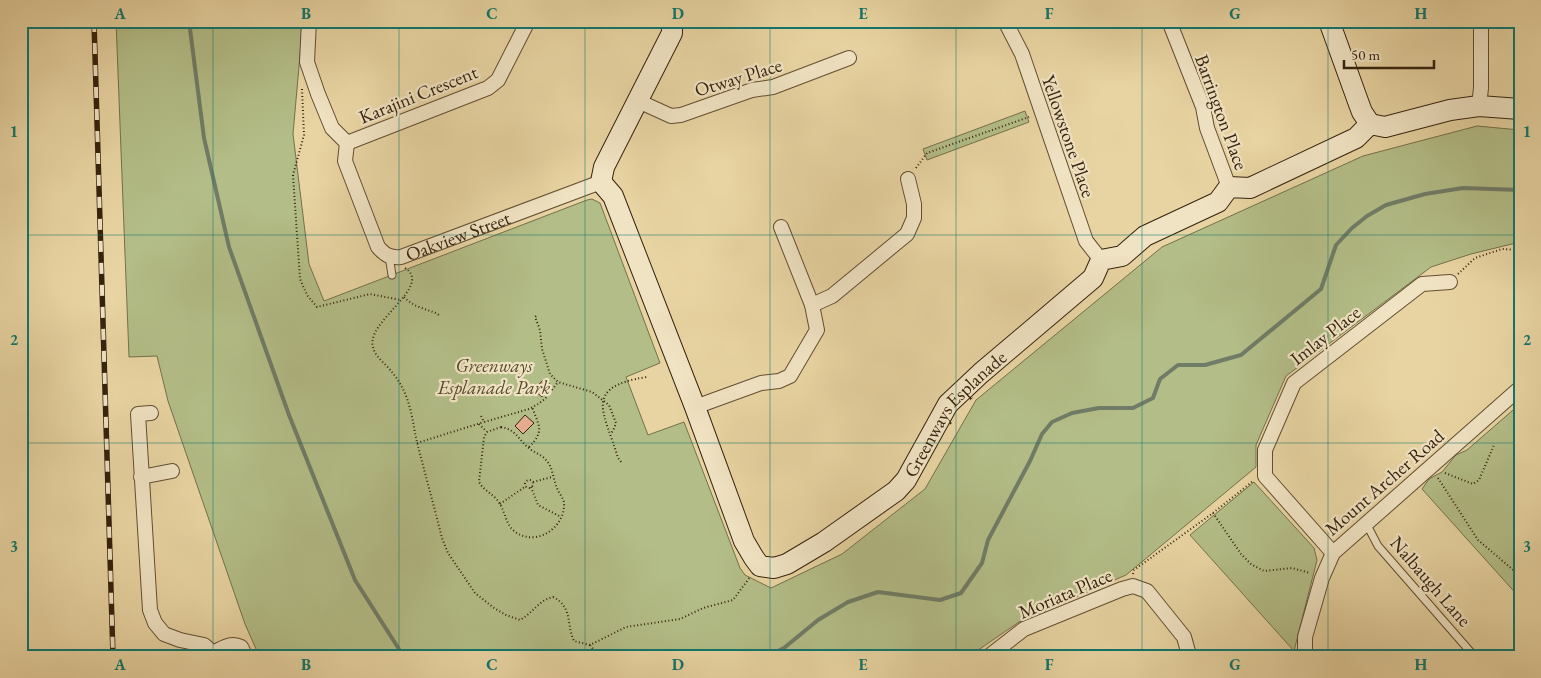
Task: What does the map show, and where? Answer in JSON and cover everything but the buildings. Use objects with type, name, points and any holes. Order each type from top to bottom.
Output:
[{"type":"street","points":[[309,21],[307,62],[332,128],[347,143]]},
{"type":"street","name":"Karajini Crescent","points":[[347,143],[488,88],[498,80],[526,25],[525,21]]},
{"type":"street","points":[[672,21],[672,33],[604,167],[601,182],[614,196],[744,541],[760,566]]},
{"type":"street","name":"Yellowstone Place","points":[[1005,21],[1022,54],[1086,241],[1101,260]]},
{"type":"street","name":"Barrington Place","points":[[1169,21],[1203,108],[1207,128],[1229,187]]},
{"type":"street","points":[[1329,21],[1362,112],[1370,124],[1385,127],[1450,110],[1478,106],[1520,109]]},
{"type":"street","points":[[1478,106],[1481,88],[1481,21]]},
{"type":"street","name":"Otway Place","points":[[638,101],[670,116],[681,115],[752,90],[773,87],[849,58]]},
{"type":"street","points":[[1101,260],[1122,256],[1145,236],[1218,202],[1229,187],[1250,188],[1356,138],[1370,124]]},
{"type":"street","name":"Oakview Street","points":[[347,143],[345,161],[378,247],[385,255],[391,257],[401,257],[601,182]]},
{"type":"street","points":[[812,305],[832,296],[907,234],[914,218],[914,204],[908,178]]},
{"type":"street","points":[[695,408],[761,383],[779,382],[790,376],[817,330],[812,305],[781,227]]},
{"type":"street","name":"Greenways Esplanade","points":[[760,566],[774,568],[787,564],[824,542],[896,490],[906,480],[948,404],[981,373],[1093,278],[1101,260]]},
{"type":"street","name":"Imlay Place","points":[[1265,476],[1265,450],[1294,383],[1422,284],[1450,282]]},
{"type":"street","name":"Mount Archer Road","points":[[1305,657],[1305,637],[1322,578],[1333,553],[1520,388]]},
{"type":"street","points":[[151,413],[138,414],[150,610],[155,624],[164,634],[180,640],[204,645],[212,655],[225,646],[235,644],[241,647],[244,653],[243,657]]},
{"type":"street","points":[[141,477],[172,470]]},
{"type":"street","points":[[1265,476],[1333,553]]},
{"type":"street","name":"Moriata Place","points":[[988,657],[1005,652],[1024,629],[1133,586],[1147,591],[1184,637],[1189,655]]},
{"type":"lane","points":[[391,257],[392,275]]},
{"type":"lane","name":"Nalbaugh Lane","points":[[1366,523],[1378,546],[1475,657]]},
{"type":"path","points":[[302,87],[304,135],[293,175],[300,279],[307,294],[317,307],[370,294],[401,300]]},
{"type":"path","points":[[908,178],[926,153],[1027,117],[1042,114]]},
{"type":"path","points":[[1450,282],[1474,258],[1502,249],[1520,250]]},
{"type":"path","points":[[391,257],[410,272],[412,284],[404,297],[383,319],[372,339],[373,347],[376,354],[392,372],[410,405],[417,443],[442,538],[448,553],[475,594],[506,615],[520,620],[546,599],[553,596],[559,600],[565,607],[574,641],[590,645],[599,657]]},
{"type":"path","points":[[404,297],[415,305],[440,316]]},
{"type":"path","points":[[536,316],[540,330],[542,350],[550,374],[558,382],[592,392],[609,405],[616,423],[610,434]]},
{"type":"path","points":[[621,462],[603,415],[602,399],[622,382],[647,377]]},
{"type":"path","points":[[417,443],[532,407],[545,399],[558,382]]},
{"type":"path","points":[[528,448],[536,440],[540,431],[532,407]]},
{"type":"path","points":[[481,416],[484,422]]},
{"type":"path","points":[[478,424],[487,432]]},
{"type":"path","points":[[501,426],[508,428],[528,448],[547,460],[551,466],[564,506],[561,516],[553,529],[548,533],[532,538],[513,530],[497,499],[481,486],[479,479],[482,448],[487,432],[501,426]]},
{"type":"path","points":[[1445,473],[1473,484],[1479,480],[1494,445]]},
{"type":"path","points":[[1133,586],[1134,570],[1213,513],[1254,479],[1265,476]]},
{"type":"path","points":[[526,486],[525,482],[527,480],[533,482],[553,477]]},
{"type":"path","points":[[1438,478],[1478,540],[1518,574],[1520,578]]},
{"type":"path","points":[[533,482],[531,487],[538,505],[561,516]]},
{"type":"path","points":[[500,504],[526,486],[531,487]]},
{"type":"path","points":[[1213,513],[1241,554],[1251,564],[1264,571],[1292,568],[1322,578]]},
{"type":"path","points":[[590,645],[626,628],[680,619],[703,608],[733,600],[753,572],[760,566]]},
{"type":"green space","name":"Greenways Esplanade Park","points":[[116,21],[303,21],[293,134],[309,264],[324,301],[587,200],[592,199],[600,203],[660,363],[626,377],[648,435],[684,422],[740,568],[745,575],[771,588],[842,554],[925,489],[976,400],[1162,247],[1363,156],[1477,126],[1520,130],[1520,242],[1471,254],[1431,267],[1286,376],[1256,445],[1256,467],[1126,575],[1019,622],[968,657],[254,657],[256,649],[245,624],[168,401],[157,356],[129,357]]},
{"type":"green space","points":[[1025,111],[1029,122],[927,160],[923,149]]},
{"type":"green space","points":[[1520,404],[1520,598],[1422,489],[1429,479],[1442,472],[1456,455],[1467,450]]},
{"type":"green space","points":[[1254,482],[1314,548],[1317,560],[1294,651],[1190,535]]},
{"type":"waterway","points":[[189,21],[204,138],[229,247],[289,415],[355,580],[404,657]]},
{"type":"waterway","points":[[766,657],[784,648],[818,620],[848,602],[878,592],[940,600],[961,593],[982,563],[988,540],[1030,461],[1042,434],[1052,422],[1072,413],[1099,408],[1133,408],[1153,398],[1160,379],[1178,365],[1205,365],[1241,355],[1321,289],[1336,245],[1367,216],[1386,205],[1425,194],[1463,188],[1520,190]]},
{"type":"railway","points":[[94,21],[113,657]]}]
